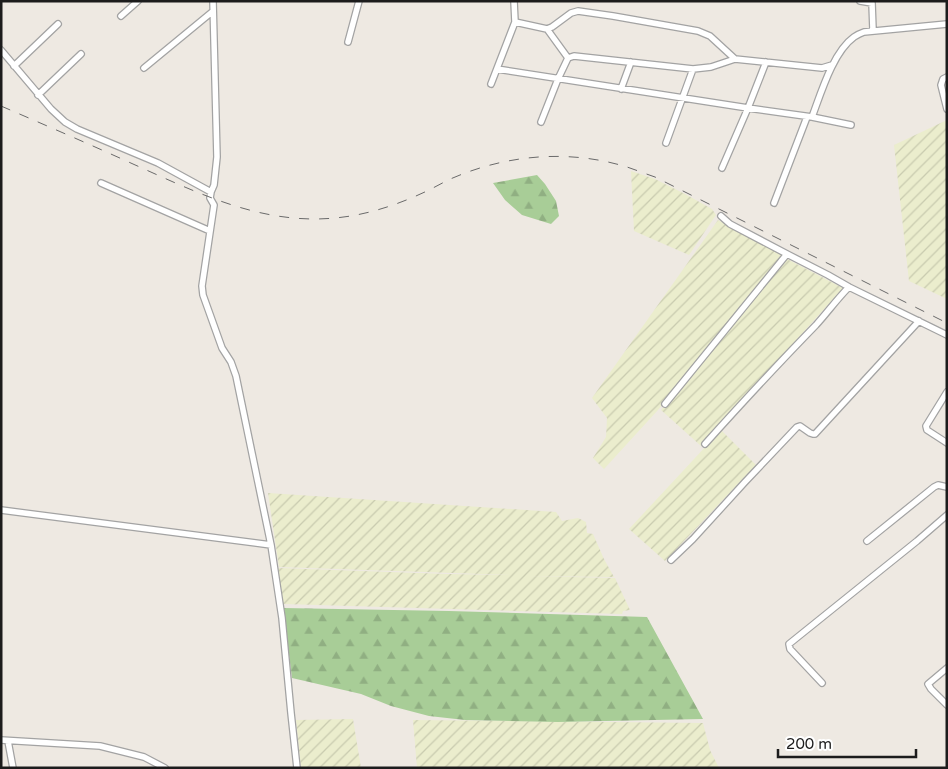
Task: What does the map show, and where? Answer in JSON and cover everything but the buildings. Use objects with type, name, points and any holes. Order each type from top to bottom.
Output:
[{"type":"street","points":[[121,16],[138,1]]},
{"type":"street","points":[[212,1],[217,157],[214,185],[210,198],[214,205],[202,286],[203,295],[222,348],[231,362],[236,376],[271,545],[282,618],[297,768]]},
{"type":"street","points":[[348,42],[359,1]]},
{"type":"street","points":[[492,84],[515,22],[514,1]]},
{"type":"street","points":[[860,1],[872,2],[873,30]]},
{"type":"street","points":[[515,22],[547,28],[552,27],[571,13],[578,11],[614,16],[698,31],[710,36],[735,59]]},
{"type":"street","points":[[144,68],[212,12]]},
{"type":"street","points":[[14,66],[58,24]]},
{"type":"street","points":[[774,203],[832,65],[844,47],[853,38],[864,32],[947,24]]},
{"type":"street","points":[[547,28],[568,58]]},
{"type":"street","points":[[1,50],[50,109],[64,122],[158,163],[211,192]]},
{"type":"street","points":[[38,95],[81,54]]},
{"type":"street","points":[[541,122],[568,58],[577,55],[693,69],[710,67],[735,59],[822,68],[832,65]]},
{"type":"street","points":[[621,89],[631,62]]},
{"type":"street","points":[[722,168],[766,62]]},
{"type":"street","points":[[666,143],[693,69]]},
{"type":"street","points":[[497,70],[810,117],[851,125]]},
{"type":"street","points":[[947,76],[943,79],[941,85],[947,109]]},
{"type":"street","points":[[101,183],[210,231]]},
{"type":"street","points":[[720,216],[730,224],[849,287],[947,335]]},
{"type":"street","points":[[665,404],[787,254]]},
{"type":"street","points":[[705,444],[849,287]]},
{"type":"street","points":[[672,560],[797,428],[800,426],[815,434],[919,321]]},
{"type":"street","points":[[947,392],[926,426],[927,430],[947,443]]},
{"type":"street","points":[[867,541],[934,487],[938,485],[947,488]]},
{"type":"street","points":[[1,510],[271,545]]},
{"type":"street","points":[[822,683],[790,650],[789,644],[947,515]]},
{"type":"street","points":[[947,668],[928,684],[947,705]]},
{"type":"street","points":[[1,740],[100,746],[144,757],[165,768]]},
{"type":"street","points":[[8,740],[13,768]]},
{"type":"green space","points":[[947,120],[947,299],[909,281],[894,145]]},
{"type":"green space","points":[[631,171],[655,179],[712,209],[716,215],[689,255],[634,231]]},
{"type":"green space","points":[[537,175],[556,201],[559,216],[551,224],[522,215],[505,200],[493,183]]},
{"type":"green space","points":[[718,220],[782,255],[658,410],[604,469],[593,458],[606,437],[607,418],[592,398]]},
{"type":"green space","points":[[787,259],[843,288],[701,446],[661,410]]},
{"type":"green space","points":[[721,430],[756,465],[665,561],[629,529]]},
{"type":"green space","points":[[268,493],[556,512],[562,521],[578,518],[586,522],[587,533],[593,534],[614,577],[527,576],[615,578],[630,610],[623,611],[622,614],[283,604],[278,568],[511,575],[279,567]]},
{"type":"green space","points":[[283,608],[647,617],[703,719],[558,722],[465,720],[429,716],[391,706],[361,694],[292,678]]},
{"type":"green space","points":[[353,719],[361,768],[301,768],[296,720]]},
{"type":"green space","points":[[413,720],[703,723],[710,750],[719,768],[417,768]]},
{"type":"railway","points":[[1,106],[206,196],[231,205],[281,217],[335,218],[372,212],[407,200],[460,175],[501,162],[543,157],[585,158],[606,162],[655,177],[947,323]]}]
